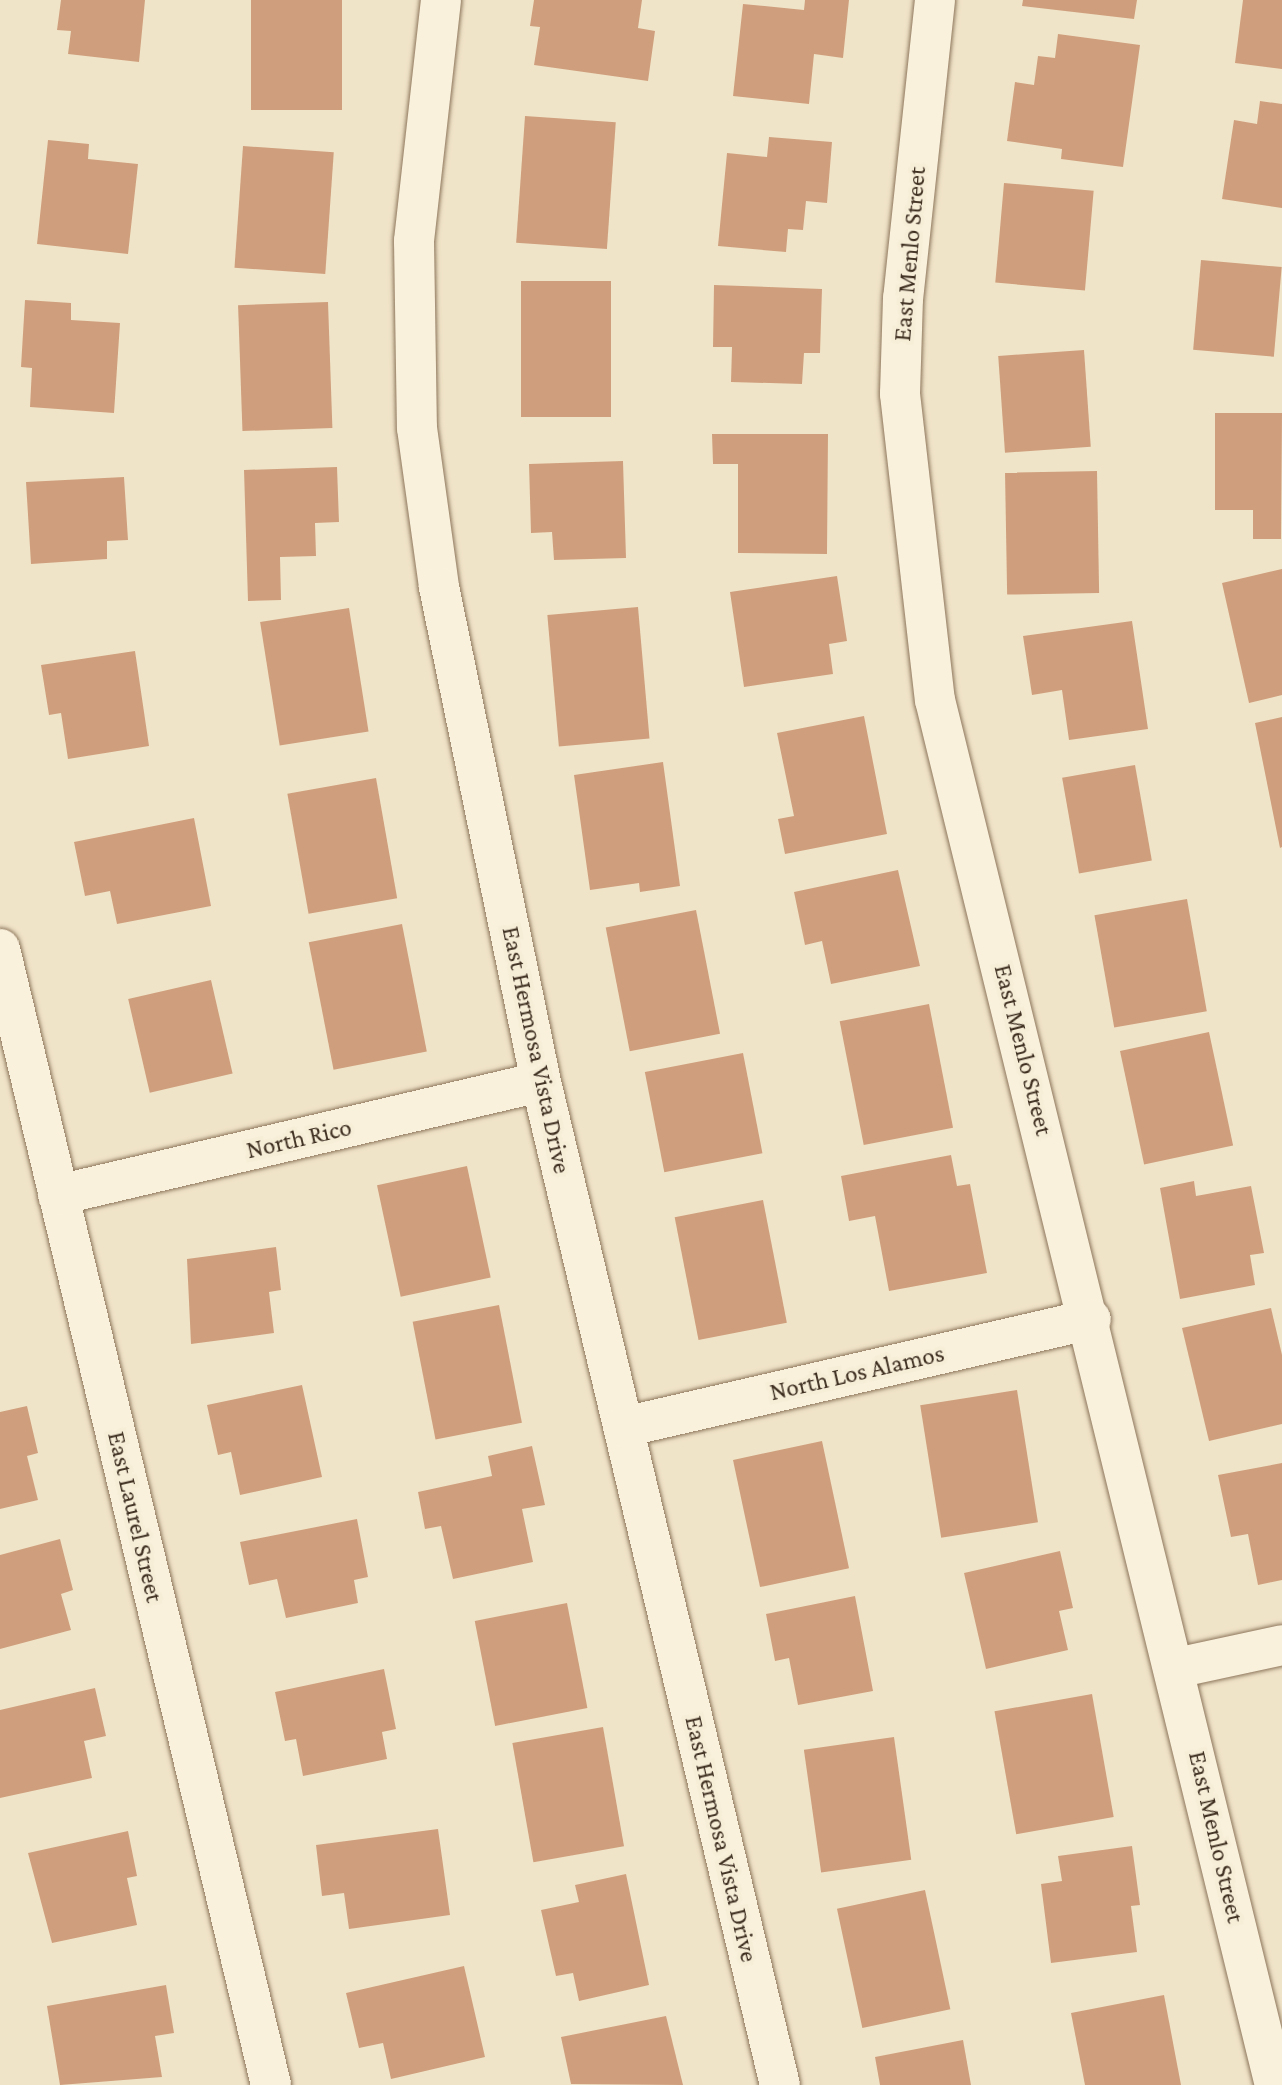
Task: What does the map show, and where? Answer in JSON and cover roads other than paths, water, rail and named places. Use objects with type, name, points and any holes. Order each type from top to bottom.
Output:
[{"type":"street","name":"East Hermosa Vista Drive","points":[[441,0],[414,241],[417,428],[439,586],[541,1082],[780,2085]]},
{"type":"street","name":"East Menlo Street","points":[[935,0],[903,298],[900,394],[908,492],[935,700],[1091,1320],[1275,2085]]},
{"type":"street","name":"East Laurel Street","points":[[0,949],[271,2085]]},
{"type":"street","name":"North Rico","points":[[58,1195],[541,1082]]},
{"type":"street","name":"North Los Alamos","points":[[624,1428],[1091,1320]]},
{"type":"street","points":[[1176,1668],[1282,1646]]}]
